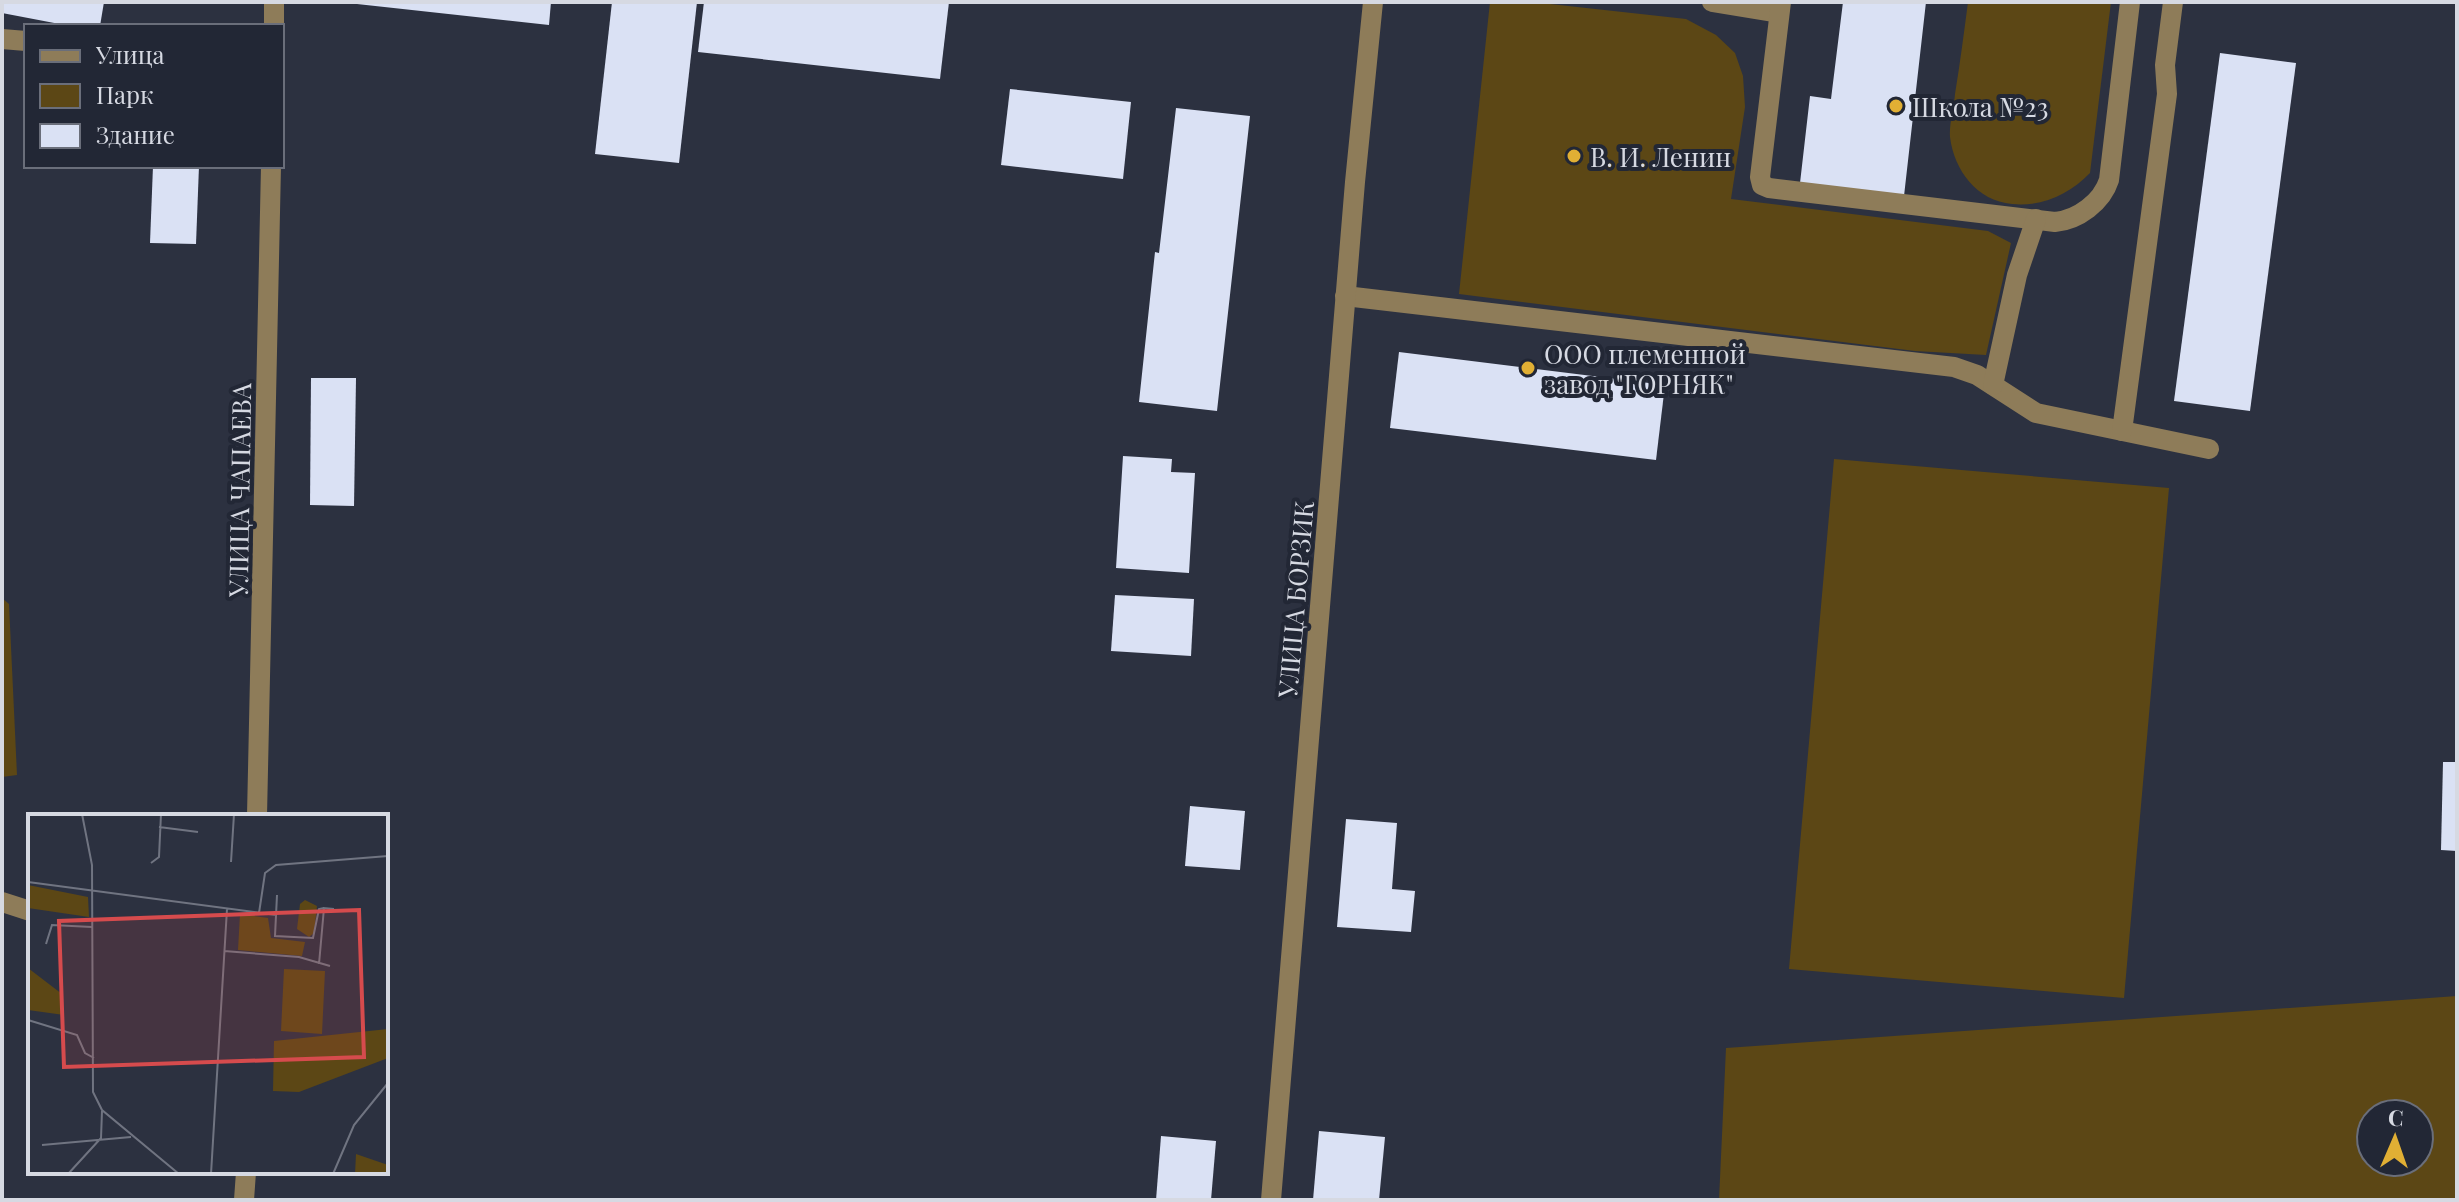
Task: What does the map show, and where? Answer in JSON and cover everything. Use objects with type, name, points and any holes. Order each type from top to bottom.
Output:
[{"type":"street","points":[[274,2],[274,24]]},
{"type":"street","name":"УЛИЦА БОРЗИК","points":[[1271,1200],[1345,296],[1373,2]]},
{"type":"street","points":[[1712,2],[1780,8],[1760,177],[1762,185],[2067,221],[2106,191],[2130,2]]},
{"type":"street","points":[[2122,431],[2167,94],[2165,65],[2173,2]]},
{"type":"street","points":[[2,39],[24,41]]},
{"type":"street","name":"УЛИЦА ЧАПАЕВА","points":[[257,814],[271,168]]},
{"type":"street","points":[[1993,385],[2017,275],[2036,219]]},
{"type":"street","points":[[1345,296],[1954,367],[1967,370],[2036,413],[2209,449]]},
{"type":"street","points":[[2,902],[28,910]]},
{"type":"street","points":[[244,1200],[246,1174]]},
{"type":"green space","points":[[1490,2],[1532,2],[1686,19],[1716,35],[1735,53],[1743,76],[1745,107],[1731,199],[1988,231],[2011,243],[1986,355],[1915,351],[1459,294]]},
{"type":"green space","points":[[1968,2],[2111,2],[2090,173],[2055,198],[2023,204],[1999,202],[1969,182],[1956,161],[1950,127]]},
{"type":"green space","points":[[1834,459],[2169,488],[2124,998],[1789,969]]},
{"type":"green space","points":[[2,598],[9,604],[17,775],[2,777]]},
{"type":"green space","points":[[2457,996],[2457,1200],[1719,1200],[1726,1048]]},
{"type":"building","points":[[2,2],[104,2],[100,24],[60,24],[2,13]]},
{"type":"building","points":[[357,2],[551,2],[549,25]]},
{"type":"building","points":[[612,2],[697,2],[679,163],[595,154]]},
{"type":"building","points":[[704,2],[949,2],[940,79],[698,52]]},
{"type":"building","points":[[1843,2],[1926,2],[1904,196],[1800,183],[1810,96],[1831,99]]},
{"type":"building","points":[[2220,53],[2296,63],[2250,411],[2174,401]]},
{"type":"building","points":[[1010,89],[1131,102],[1123,179],[1001,165]]},
{"type":"building","points":[[1176,108],[1250,116],[1217,411],[1139,402],[1155,252],[1159,253]]},
{"type":"building","points":[[153,168],[199,168],[196,244],[150,243]]},
{"type":"building","points":[[1399,352],[1665,385],[1656,460],[1390,428]]},
{"type":"building","points":[[311,378],[356,378],[354,506],[310,505]]},
{"type":"building","points":[[1123,456],[1172,459],[1171,472],[1195,473],[1189,573],[1116,568]]},
{"type":"building","points":[[1115,595],[1194,599],[1191,656],[1111,651]]},
{"type":"building","points":[[2443,762],[2457,762],[2457,851],[2441,850]]},
{"type":"building","points":[[1190,806],[1245,811],[1240,870],[1185,866]]},
{"type":"building","points":[[1346,819],[1397,823],[1392,889],[1415,891],[1411,932],[1337,927]]},
{"type":"building","points":[[1319,1131],[1385,1137],[1379,1200],[1313,1200]]},
{"type":"building","points":[[1161,1136],[1216,1141],[1211,1200],[1156,1200]]},
{"type":"place","name":"Школа №23","points":[[1896,106]]},
{"type":"place","name":"В. И. Ленин","points":[[1574,156]]},
{"type":"place","name":"ООО племенной завод \"ГОРНЯК\"","points":[[1528,368]]}]
